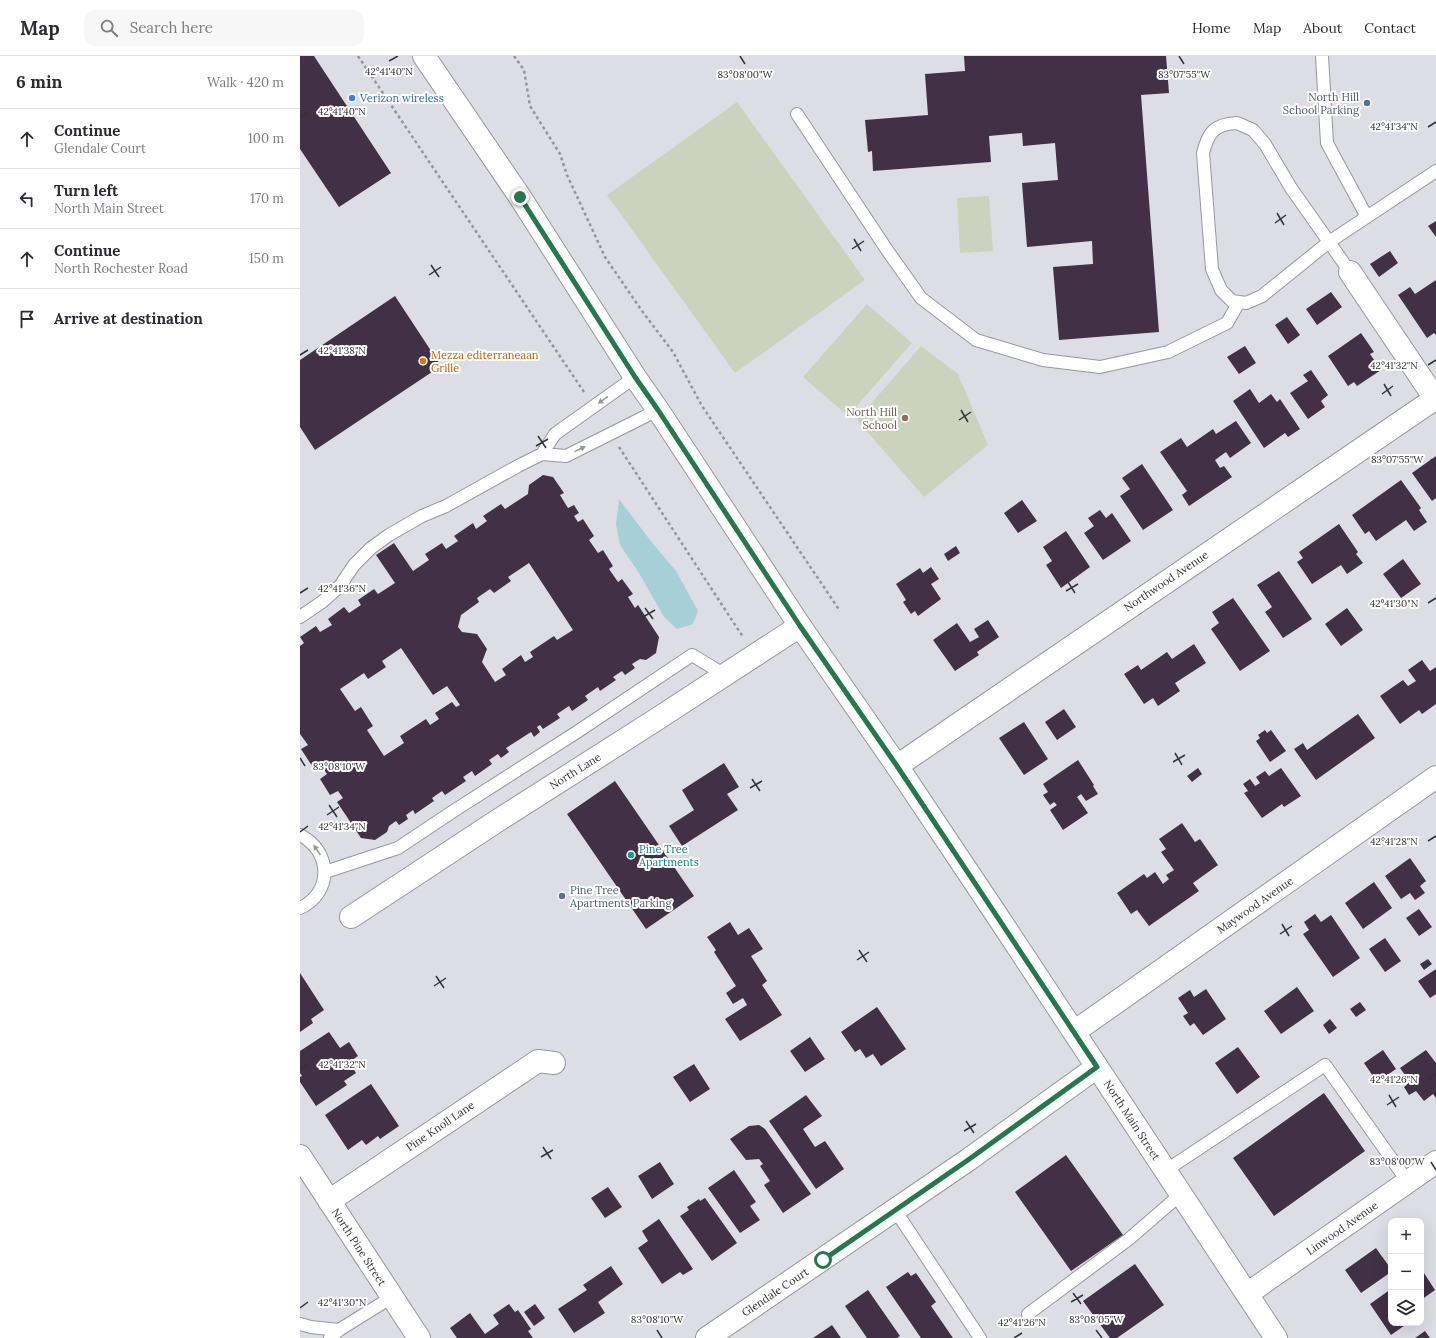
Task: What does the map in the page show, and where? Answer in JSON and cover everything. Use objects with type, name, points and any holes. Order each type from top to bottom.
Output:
[{"type":"street","name":"North Main Street","points":[[424,56],[520,197],[635,377],[800,626],[897,766],[1276,1338]]},
{"type":"street","points":[[1350,272],[1436,399]]},
{"type":"street","name":"Northwood Avenue","points":[[897,766],[1436,399]]},
{"type":"street","name":"North Lane","points":[[351,917],[800,626]]},
{"type":"street","name":"Maywood Avenue","points":[[1074,1032],[1436,777]]},
{"type":"street","name":"Pine Knoll Lane","points":[[329,1201],[538,1061],[554,1063]]},
{"type":"street","name":"Glendale Court","points":[[707,1338],[895,1210],[1097,1067]]},
{"type":"street","name":"North Pine Street","points":[[300,1156],[419,1338]]},
{"type":"street","name":"Linwood Avenue","points":[[1247,1294],[1436,1162]]},
{"type":"lane","points":[[1322,56],[1327,143],[1367,217]]},
{"type":"lane","points":[[797,114],[887,250],[921,298],[976,340],[1044,360],[1100,367],[1168,352],[1227,323],[1239,302]]},
{"type":"lane","points":[[1350,272],[1329,242],[1291,188],[1265,144],[1253,130],[1237,123],[1226,124],[1211,132],[1202,154],[1212,269],[1221,290],[1232,301],[1246,303],[1262,296],[1329,242],[1436,171]]},
{"type":"lane","points":[[300,617],[322,602],[340,586],[362,556],[389,535],[422,516],[446,506],[542,454],[555,434],[635,377]]},
{"type":"lane","points":[[542,454],[566,456],[658,410]]},
{"type":"lane","points":[[325,872],[398,848],[577,732],[692,655],[725,675]]},
{"type":"lane","points":[[300,835],[308,839],[317,848],[323,859],[325,872],[323,885],[316,896],[307,905],[300,908]]},
{"type":"lane","points":[[1166,1171],[1325,1065],[1408,1182]]},
{"type":"lane","points":[[1028,1314],[1129,1239],[1181,1194]]},
{"type":"lane","points":[[895,1210],[980,1338]]},
{"type":"lane","points":[[300,1324],[334,1334],[392,1296]]},
{"type":"path","points":[[358,56],[593,407]]},
{"type":"path","points":[[514,56],[524,70],[530,106],[560,154],[566,176],[605,257],[642,311],[673,352],[702,406],[840,611]]},
{"type":"path","points":[[611,434],[755,655]]},
{"type":"green space","points":[[737,102],[865,280],[735,373],[607,195]]},
{"type":"green space","points":[[989,196],[993,251],[960,253],[957,198]]},
{"type":"green space","points":[[867,304],[912,343],[848,416],[803,377]]},
{"type":"green space","points":[[921,346],[958,374],[988,445],[924,497],[857,420]]},
{"type":"water","points":[[619,499],[653,544],[676,571],[698,611],[693,624],[677,629],[664,617],[639,573],[620,545],[616,524]]},
{"type":"building","points":[[300,56],[314,56],[391,173],[339,207],[300,149]]},
{"type":"building","points":[[964,56],[1166,56],[1169,93],[1141,95],[1159,332],[1059,340],[1053,267],[1093,264],[1092,241],[1027,247],[1022,183],[1058,180],[1055,143],[1023,146],[1022,133],[989,136],[991,162],[873,171],[872,151],[868,152],[865,120],[928,115],[925,74],[965,71]]},
{"type":"building","points":[[1436,221],[1436,237],[1428,226]]},
{"type":"building","points":[[1390,251],[1398,263],[1379,277],[1370,264]]},
{"type":"building","points":[[1436,280],[1436,335],[1434,333],[1427,338],[1398,295],[1410,287],[1415,294]]},
{"type":"building","points":[[1331,292],[1342,307],[1317,325],[1306,309]]},
{"type":"building","points":[[395,296],[441,366],[315,450],[300,427],[300,360]]},
{"type":"building","points":[[1287,317],[1300,335],[1288,344],[1275,325]]},
{"type":"building","points":[[1361,333],[1374,352],[1370,354],[1381,370],[1357,386],[1354,382],[1348,386],[1328,356]]},
{"type":"building","points":[[1245,346],[1256,363],[1239,374],[1227,357]]},
{"type":"building","points":[[1311,370],[1328,395],[1321,401],[1325,407],[1308,419],[1290,393],[1308,381],[1303,375]]},
{"type":"building","points":[[1250,389],[1259,403],[1271,394],[1277,402],[1280,399],[1300,429],[1288,437],[1285,433],[1264,448],[1233,401]]},
{"type":"building","points":[[1236,421],[1251,443],[1230,458],[1226,452],[1215,460],[1220,468],[1224,466],[1232,477],[1189,506],[1182,495],[1187,491],[1160,452],[1181,438],[1187,447],[1213,429],[1216,434]]},
{"type":"building","points":[[1436,456],[1436,498],[1432,501],[1412,473]]},
{"type":"building","points":[[1142,464],[1173,510],[1143,530],[1120,496],[1130,489],[1122,478]]},
{"type":"building","points":[[543,475],[553,477],[564,493],[560,495],[568,508],[574,505],[579,513],[574,516],[578,522],[583,519],[594,536],[589,540],[598,553],[603,550],[613,566],[609,569],[618,582],[622,579],[633,594],[628,597],[635,608],[638,605],[659,637],[656,653],[646,660],[640,659],[632,664],[635,668],[625,675],[622,671],[613,677],[616,680],[600,691],[598,687],[585,696],[588,700],[572,711],[569,706],[557,714],[560,718],[543,729],[540,725],[537,727],[540,732],[534,737],[531,732],[506,748],[509,752],[501,758],[498,754],[489,760],[492,764],[475,776],[472,771],[463,777],[466,781],[445,795],[442,791],[432,798],[434,801],[415,814],[413,810],[406,815],[408,819],[399,825],[396,821],[389,826],[387,832],[375,840],[361,838],[337,802],[343,798],[338,791],[330,795],[320,779],[327,774],[321,765],[314,769],[301,749],[308,745],[300,734],[300,646],[304,643],[300,637],[316,626],[320,632],[332,625],[328,619],[344,607],[349,613],[361,605],[358,600],[374,589],[378,594],[395,583],[376,555],[394,543],[413,571],[429,560],[425,554],[442,543],[446,549],[458,541],[454,536],[473,523],[476,529],[487,521],[483,516],[501,504],[505,509],[528,494],[529,485]],"holes":[[[529,563],[573,630],[557,640],[554,636],[530,652],[533,657],[525,662],[521,655],[502,669],[506,675],[495,682],[482,662],[487,649],[477,634],[462,632],[458,627],[461,615],[479,602],[477,598],[490,589],[494,593],[511,581],[508,577]],[[401,648],[433,695],[447,686],[460,705],[456,707],[452,702],[435,713],[439,719],[430,725],[426,719],[400,736],[404,743],[384,756],[367,730],[373,726],[361,707],[355,711],[340,689],[364,673],[368,679],[386,667],[382,661]]]},
{"type":"building","points":[[1401,480],[1421,508],[1419,510],[1427,522],[1414,531],[1406,520],[1376,541],[1369,531],[1365,534],[1352,515]]},
{"type":"building","points":[[1022,500],[1037,521],[1018,533],[1004,513]]},
{"type":"building","points":[[1100,510],[1106,518],[1112,513],[1131,541],[1103,560],[1084,533],[1094,526],[1088,518]]},
{"type":"building","points":[[1339,524],[1358,552],[1356,554],[1363,563],[1347,574],[1341,565],[1312,584],[1297,562],[1303,558],[1299,552]]},
{"type":"building","points":[[1066,531],[1090,567],[1061,588],[1046,565],[1052,561],[1043,547]]},
{"type":"building","points":[[956,546],[960,553],[948,561],[944,554]]},
{"type":"building","points":[[1403,559],[1421,584],[1401,598],[1383,574]]},
{"type":"building","points":[[931,567],[939,579],[931,584],[941,599],[918,616],[915,611],[911,614],[903,602],[906,600],[896,584],[920,568],[923,573]]},
{"type":"building","points":[[1279,571],[1312,619],[1283,638],[1265,612],[1272,607],[1257,585]]},
{"type":"building","points":[[1233,598],[1270,651],[1240,671],[1211,629],[1219,623],[1212,612]]},
{"type":"building","points":[[1347,608],[1363,630],[1341,646],[1325,624]]},
{"type":"building","points":[[988,620],[999,637],[977,652],[979,655],[955,671],[933,640],[957,623],[970,642],[979,637],[974,629]]},
{"type":"building","points":[[1194,644],[1206,663],[1175,683],[1180,691],[1158,706],[1153,698],[1144,704],[1124,674],[1138,665],[1141,670],[1167,652],[1172,659]]},
{"type":"building","points":[[1422,660],[1430,671],[1436,667],[1436,704],[1422,714],[1419,710],[1400,724],[1380,696],[1403,680],[1408,686],[1416,681],[1408,670]]},
{"type":"building","points":[[1064,709],[1076,727],[1057,740],[1045,722]]},
{"type":"building","points":[[1358,714],[1375,738],[1316,780],[1294,749],[1303,743],[1307,750]]},
{"type":"building","points":[[1024,722],[1048,759],[1024,775],[999,738]]},
{"type":"building","points":[[1265,730],[1267,733],[1271,730],[1286,751],[1270,762],[1256,741],[1260,738],[1258,735]]},
{"type":"building","points":[[1078,760],[1098,794],[1086,801],[1081,794],[1077,797],[1088,813],[1063,830],[1050,810],[1057,805],[1054,802],[1050,805],[1043,795],[1048,792],[1043,784]]},
{"type":"building","points":[[724,763],[739,787],[727,794],[738,810],[682,846],[669,826],[694,810],[682,790]]},
{"type":"building","points":[[1198,768],[1202,774],[1192,782],[1187,776]]},
{"type":"building","points":[[1281,768],[1301,796],[1284,807],[1282,804],[1262,818],[1244,793],[1248,791],[1243,784],[1250,779],[1255,786],[1260,783],[1256,777],[1265,771],[1269,776]]},
{"type":"building","name":"Pine Tree Apartments","points":[[615,781],[694,896],[646,929],[567,814]]},
{"type":"building","points":[[1182,823],[1195,842],[1200,839],[1218,865],[1193,883],[1199,891],[1149,926],[1137,910],[1131,914],[1117,893],[1144,874],[1147,878],[1155,872],[1163,884],[1169,879],[1166,875],[1174,870],[1161,852],[1166,849],[1159,839]]},
{"type":"building","points":[[1410,858],[1426,881],[1420,886],[1425,893],[1415,900],[1410,893],[1401,899],[1385,876]]},
{"type":"building","points":[[1374,882],[1392,908],[1363,929],[1345,903]]},
{"type":"building","points":[[1419,909],[1432,927],[1419,936],[1406,918]]},
{"type":"building","points":[[1315,914],[1321,922],[1331,915],[1360,958],[1333,977],[1303,934],[1309,930],[1304,922]]},
{"type":"building","points":[[730,922],[738,935],[749,928],[763,949],[751,956],[767,981],[762,985],[782,1015],[740,1041],[725,1019],[747,1005],[743,998],[733,1004],[726,993],[736,986],[714,952],[716,950],[707,937]]},
{"type":"building","points":[[1385,938],[1401,961],[1385,972],[1369,949]]},
{"type":"building","points":[[1428,959],[1432,964],[1424,970],[1420,964]]},
{"type":"building","points":[[1436,969],[1436,994],[1430,998],[1418,981]]},
{"type":"building","points":[[300,973],[324,1010],[311,1019],[313,1023],[300,1032]]},
{"type":"building","points":[[1297,987],[1314,1011],[1281,1034],[1264,1011]]},
{"type":"building","points":[[1206,989],[1226,1019],[1203,1035],[1194,1023],[1190,1026],[1183,1016],[1188,1013],[1178,998],[1190,990],[1194,997]]},
{"type":"building","points":[[1360,1002],[1366,1010],[1356,1017],[1350,1009]]},
{"type":"building","points":[[877,1007],[906,1049],[881,1066],[873,1054],[866,1058],[860,1049],[855,1052],[841,1032]]},
{"type":"building","points":[[1330,1019],[1337,1028],[1329,1034],[1323,1025]]},
{"type":"building","points":[[329,1032],[340,1048],[349,1042],[358,1056],[349,1062],[356,1073],[344,1081],[347,1085],[316,1106],[300,1082],[300,1077],[302,1076],[300,1073],[300,1051]]},
{"type":"building","points":[[810,1037],[825,1059],[805,1072],[790,1051]]},
{"type":"building","points":[[1238,1047],[1260,1077],[1237,1094],[1215,1063]]},
{"type":"building","points":[[1383,1050],[1396,1069],[1377,1082],[1364,1063]]},
{"type":"building","points":[[1426,1050],[1436,1063],[1436,1098],[1433,1094],[1424,1101],[1416,1091],[1409,1095],[1404,1087],[1410,1082],[1400,1068]]},
{"type":"building","points":[[694,1064],[710,1089],[690,1102],[673,1077]]},
{"type":"building","points":[[371,1084],[399,1126],[380,1139],[378,1136],[366,1145],[362,1140],[348,1150],[325,1115]]},
{"type":"building","points":[[1324,1093],[1365,1151],[1274,1216],[1233,1158]]},
{"type":"building","points":[[806,1095],[822,1116],[803,1129],[815,1147],[825,1141],[844,1169],[816,1189],[769,1121]]},
{"type":"building","points":[[759,1125],[765,1129],[811,1194],[783,1213],[764,1185],[770,1181],[760,1166],[763,1164],[759,1159],[746,1160],[730,1139],[749,1126]]},
{"type":"building","points":[[1066,1155],[1123,1235],[1071,1271],[1015,1192]]},
{"type":"building","points":[[660,1162],[674,1184],[652,1199],[638,1176]]},
{"type":"building","points":[[734,1170],[756,1202],[750,1206],[760,1220],[740,1233],[708,1188]]},
{"type":"building","points":[[608,1187],[622,1207],[605,1218],[591,1198]]},
{"type":"building","points":[[705,1198],[737,1243],[712,1261],[680,1216],[689,1210],[687,1207],[699,1199],[700,1201]]},
{"type":"building","points":[[659,1219],[693,1269],[683,1275],[680,1272],[662,1284],[638,1248],[648,1241],[642,1231]]},
{"type":"building","points":[[1376,1248],[1388,1265],[1388,1274],[1361,1293],[1345,1270]]},
{"type":"building","points":[[1135,1264],[1164,1305],[1117,1338],[1110,1338],[1083,1301]]},
{"type":"building","points":[[611,1266],[623,1284],[598,1302],[605,1313],[574,1333],[558,1309],[587,1290],[583,1285]]},
{"type":"building","points":[[908,1272],[911,1276],[916,1273],[936,1302],[931,1306],[953,1338],[921,1338],[886,1287]]},
{"type":"building","points":[[1424,1273],[1435,1290],[1424,1298]]},
{"type":"building","points":[[868,1290],[900,1336],[897,1338],[867,1338],[845,1306]]},
{"type":"building","points":[[1388,1291],[1388,1326],[1404,1326],[1391,1335],[1370,1304]]},
{"type":"building","points":[[509,1304],[515,1312],[518,1310],[531,1329],[528,1331],[533,1338],[457,1338],[450,1328],[470,1313],[485,1334],[499,1324],[493,1315]]},
{"type":"building","points":[[535,1304],[545,1318],[534,1326],[524,1312]]},
{"type":"building","points":[[832,1325],[841,1338],[813,1338]]},
{"type":"building","points":[[1425,1331],[1430,1338],[1415,1338]]},
{"type":"place","name":"Verizon wireless","points":[[352,98]]},
{"type":"place","name":"North Hill School Parking","points":[[1367,103]]},
{"type":"place","name":"Mezza editerraneaan Grille","points":[[423,361]]},
{"type":"place","name":"North Hill School","points":[[905,418]]},
{"type":"place","name":"Pine Tree Apartments","points":[[631,855]]},
{"type":"place","name":"Pine Tree Apartments Parking","points":[[562,896]]},
{"type":"route","points":[[520,197],[635,377],[800,626],[897,766],[1097,1067],[968,1160],[823,1260]]}]
